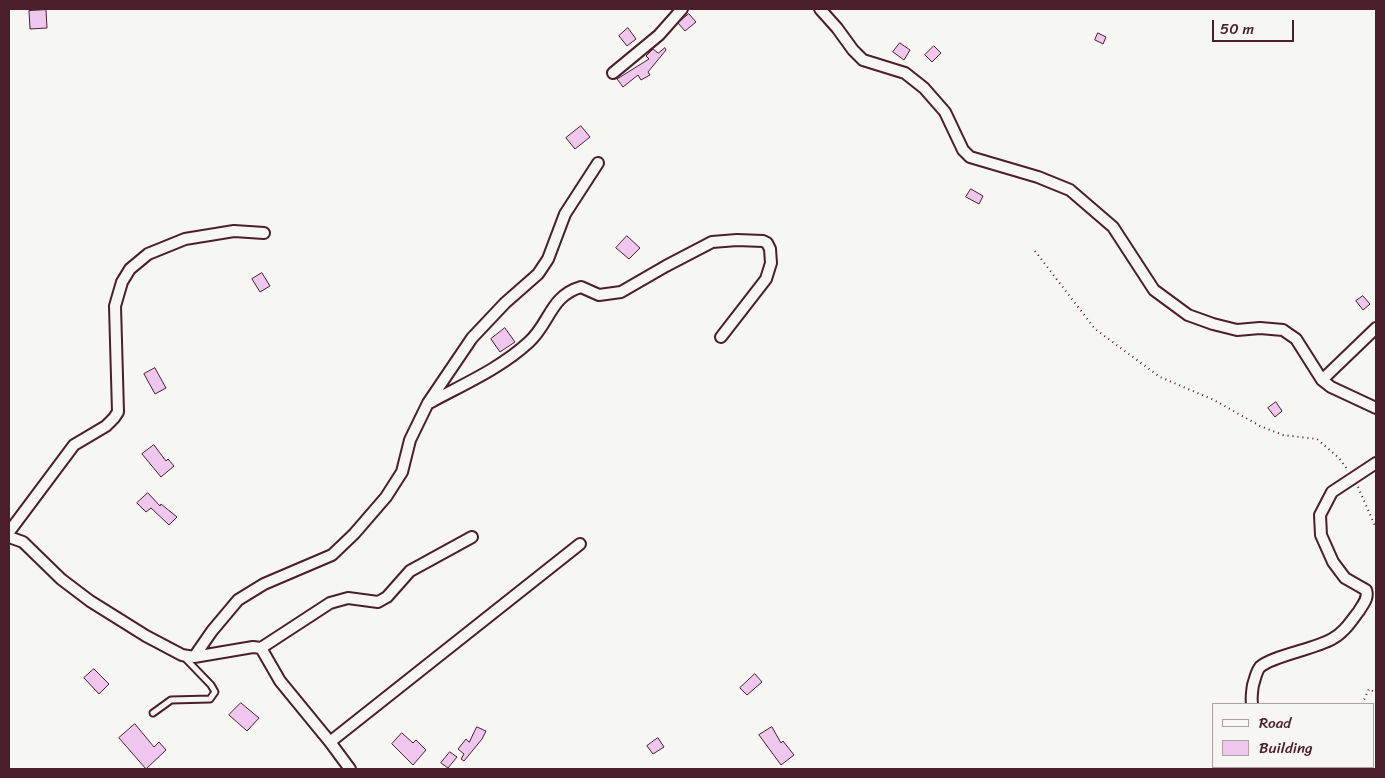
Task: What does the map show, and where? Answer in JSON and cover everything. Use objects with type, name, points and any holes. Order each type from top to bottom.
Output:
[{"type":"street","points":[[613,73],[659,35],[682,9]]},
{"type":"street","points":[[820,9],[863,60],[905,73],[924,88],[945,112],[963,150],[970,157],[1038,177],[1070,190],[1113,227],[1154,290],[1188,315],[1238,330],[1260,328],[1283,330],[1296,339],[1322,380],[1331,387],[1376,408]]},
{"type":"street","points":[[194,658],[212,631],[238,600],[264,584],[332,555],[354,534],[386,497],[402,472],[410,440],[428,403],[472,338],[505,303],[538,274],[548,259],[565,214],[598,163]]},
{"type":"street","points":[[9,532],[74,446],[106,426],[118,412],[114,306],[122,282],[130,268],[148,254],[185,239],[234,231],[264,234]]},
{"type":"street","points":[[428,403],[505,361],[525,346],[555,304],[568,291],[581,287],[598,295],[621,292],[712,242],[737,240],[763,241],[767,243],[770,249],[772,263],[766,279],[721,337]]},
{"type":"street","points":[[1322,380],[1376,328]]},
{"type":"street","points":[[1252,703],[1251,697],[1256,675],[1260,667],[1273,660],[1333,639],[1346,628],[1365,602],[1366,590],[1344,578],[1334,562],[1321,535],[1320,515],[1332,492],[1376,463]]},
{"type":"street","points":[[9,537],[23,542],[61,579],[90,602],[146,636],[194,658],[262,648],[330,603],[348,598],[378,602],[386,597],[410,570],[472,537]]},
{"type":"street","points":[[330,742],[580,544]]},
{"type":"street","points":[[262,648],[280,681],[350,769]]},
{"type":"lane","points":[[153,713],[171,700],[210,698],[215,692],[211,685],[182,654]]},
{"type":"path","points":[[1035,251],[1094,329],[1160,377],[1214,400],[1260,426],[1283,435],[1317,439],[1339,458],[1354,477],[1376,528]]},
{"type":"path","points":[[1363,703],[1370,689],[1376,694]]},
{"type":"building","points":[[46,10],[47,28],[30,29],[29,11]]},
{"type":"building","points":[[689,14],[696,22],[685,31],[678,23]]},
{"type":"building","points":[[628,28],[636,39],[627,46],[619,36]]},
{"type":"building","points":[[1098,33],[1106,37],[1103,44],[1095,40]]},
{"type":"building","points":[[900,43],[910,50],[904,60],[893,52]]},
{"type":"building","points":[[934,46],[941,53],[932,62],[925,55]]},
{"type":"building","points":[[665,48],[666,50],[648,72],[650,75],[641,80],[638,75],[623,87],[617,79],[649,59],[646,56],[653,49],[658,53]]},
{"type":"building","points":[[581,126],[590,137],[575,149],[566,138]]},
{"type":"building","points":[[971,189],[983,196],[979,204],[966,197]]},
{"type":"building","points":[[627,236],[640,248],[629,259],[616,248]]},
{"type":"building","points":[[262,273],[270,286],[260,292],[252,279]]},
{"type":"building","points":[[1363,296],[1370,304],[1363,310],[1356,301]]},
{"type":"building","points":[[505,328],[515,342],[500,352],[491,339]]},
{"type":"building","points":[[155,368],[166,388],[155,394],[144,374]]},
{"type":"building","points":[[1276,402],[1282,411],[1275,417],[1268,408]]},
{"type":"building","points":[[154,445],[166,461],[168,459],[174,466],[161,477],[142,454]]},
{"type":"building","points":[[148,493],[160,506],[161,504],[177,517],[169,525],[151,508],[146,512],[137,503]]},
{"type":"building","points":[[94,669],[109,684],[99,694],[84,678]]},
{"type":"building","points":[[755,674],[762,682],[747,695],[740,688]]},
{"type":"building","points":[[241,703],[259,718],[247,731],[229,715]]},
{"type":"building","points":[[135,724],[154,747],[159,742],[166,750],[146,769],[119,738]]},
{"type":"building","points":[[477,727],[486,731],[482,739],[464,761],[461,759],[464,754],[458,749],[466,739],[469,742]]},
{"type":"building","points":[[772,727],[781,743],[783,741],[794,755],[781,765],[759,735]]},
{"type":"building","points":[[402,733],[413,743],[416,740],[426,750],[413,765],[392,744]]},
{"type":"building","points":[[658,738],[664,747],[653,754],[647,746]]},
{"type":"building","points":[[450,752],[457,757],[448,768],[441,763]]}]
